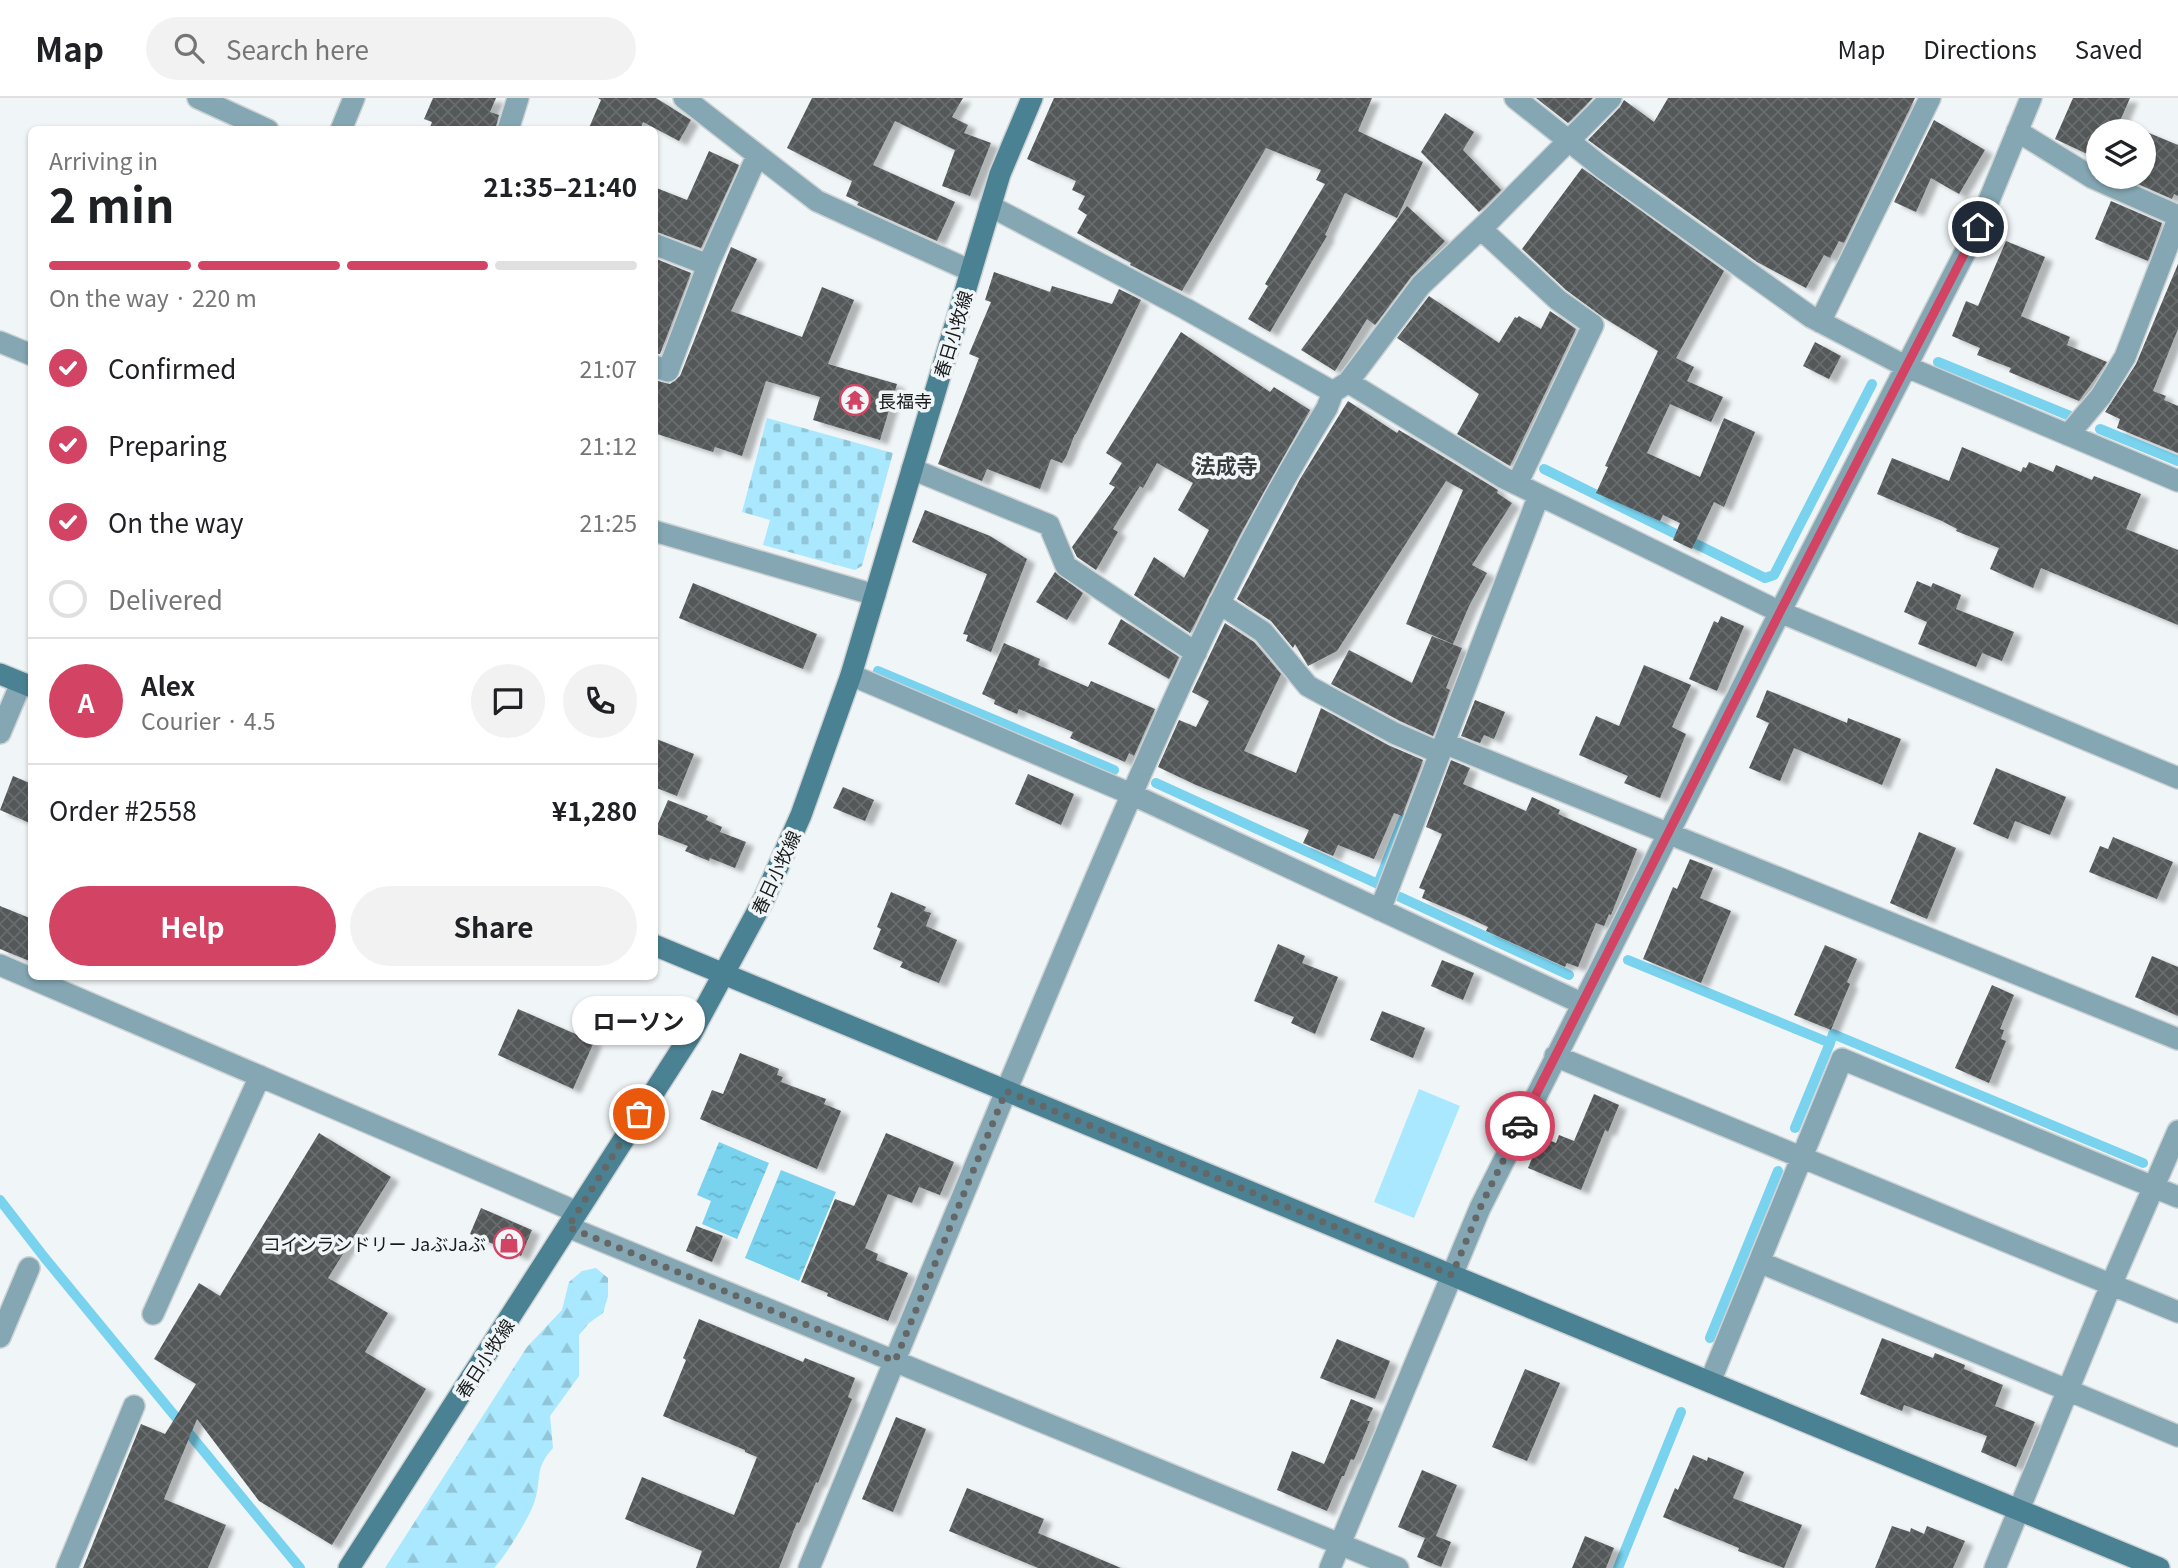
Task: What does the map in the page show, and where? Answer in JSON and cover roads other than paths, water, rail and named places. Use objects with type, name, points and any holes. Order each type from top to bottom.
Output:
[{"type":"street","points":[[198,98],[259,126]]},
{"type":"street","points":[[343,126],[354,98]]},
{"type":"street","points":[[509,126],[518,98]]},
{"type":"street","points":[[684,98],[817,201],[971,271]]},
{"type":"street","name":"春日小牧線","points":[[349,1568],[690,1036],[763,901],[801,815],[851,675],[1000,174],[1032,98]]},
{"type":"street","points":[[1515,98],[1604,169],[1732,258],[1747,273],[1820,322],[1907,367],[2178,481]]},
{"type":"street","points":[[809,1568],[1131,794],[1219,603],[1272,499],[1341,387],[1421,285],[1481,229],[1611,98]]},
{"type":"street","points":[[1820,322],[1930,98]]},
{"type":"street","points":[[1330,1568],[1480,1208],[1581,1003],[1978,227],[2031,98]]},
{"type":"street","points":[[2017,131],[2093,178],[2178,217],[2125,357],[2101,396],[2068,435]]},
{"type":"street","points":[[658,367],[668,371],[708,265],[757,156]]},
{"type":"street","points":[[990,206],[1341,387],[1517,484],[1780,612],[2178,778]]},
{"type":"street","points":[[1481,229],[1558,300],[1593,325],[1517,484]]},
{"type":"street","points":[[658,246],[708,265]]},
{"type":"street","points":[[0,342],[28,353]]},
{"type":"street","points":[[912,469],[1049,524],[1066,566],[1196,653]]},
{"type":"street","points":[[1380,910],[1539,495]]},
{"type":"street","points":[[658,532],[875,595]]},
{"type":"street","points":[[1219,603],[1263,632],[1308,686],[1394,733],[1442,748],[1669,834],[2178,1039]]},
{"type":"street","points":[[0,674],[26,685],[0,733]]},
{"type":"street","points":[[851,675],[1131,794],[1581,1003]]},
{"type":"street","points":[[658,947],[2160,1568]]},
{"type":"street","points":[[0,965],[28,977]]},
{"type":"street","points":[[35,980],[260,1076],[573,1219],[895,1361],[1398,1568]]},
{"type":"street","points":[[1555,1056],[2178,1312]]},
{"type":"street","points":[[1710,1382],[1842,1059],[2178,1197]]},
{"type":"street","points":[[153,1314],[260,1076]]},
{"type":"street","points":[[1995,1568],[2111,1285],[2178,1131]]},
{"type":"street","points":[[1759,1262],[2178,1436]]},
{"type":"street","points":[[0,1337],[29,1268]]},
{"type":"street","points":[[67,1568],[134,1406]]},
{"type":"water","points":[[719,1142],[769,1163],[737,1239],[702,1224],[711,1201],[697,1195]]},
{"type":"water","points":[[781,1170],[836,1192],[799,1281],[745,1258]]},
{"type":"waterway","points":[[1938,362],[2070,416]]},
{"type":"waterway","points":[[1544,469],[1765,578],[1774,575],[1872,384]]},
{"type":"waterway","points":[[2100,429],[2178,461]]},
{"type":"waterway","points":[[878,671],[1114,770]]},
{"type":"waterway","points":[[1156,783],[1378,884],[1404,818]]},
{"type":"waterway","points":[[1400,897],[1569,975]]},
{"type":"waterway","points":[[1628,960],[1830,1043],[1833,1034],[2143,1163]]},
{"type":"waterway","points":[[1795,1128],[1830,1043]]},
{"type":"waterway","points":[[1710,1338],[1778,1171]]},
{"type":"waterway","points":[[0,1200],[300,1568]]},
{"type":"waterway","points":[[1618,1568],[1681,1412]]},
{"type":"place","name":"長福寺","points":[[855,400]]},
{"type":"place","name":"ローソン","points":[[639,1114]]},
{"type":"place","name":"コインランドリー JaぶJaぶ","points":[[509,1243]]},
{"type":"district","name":"法成寺","points":[[1226,465]]}]
